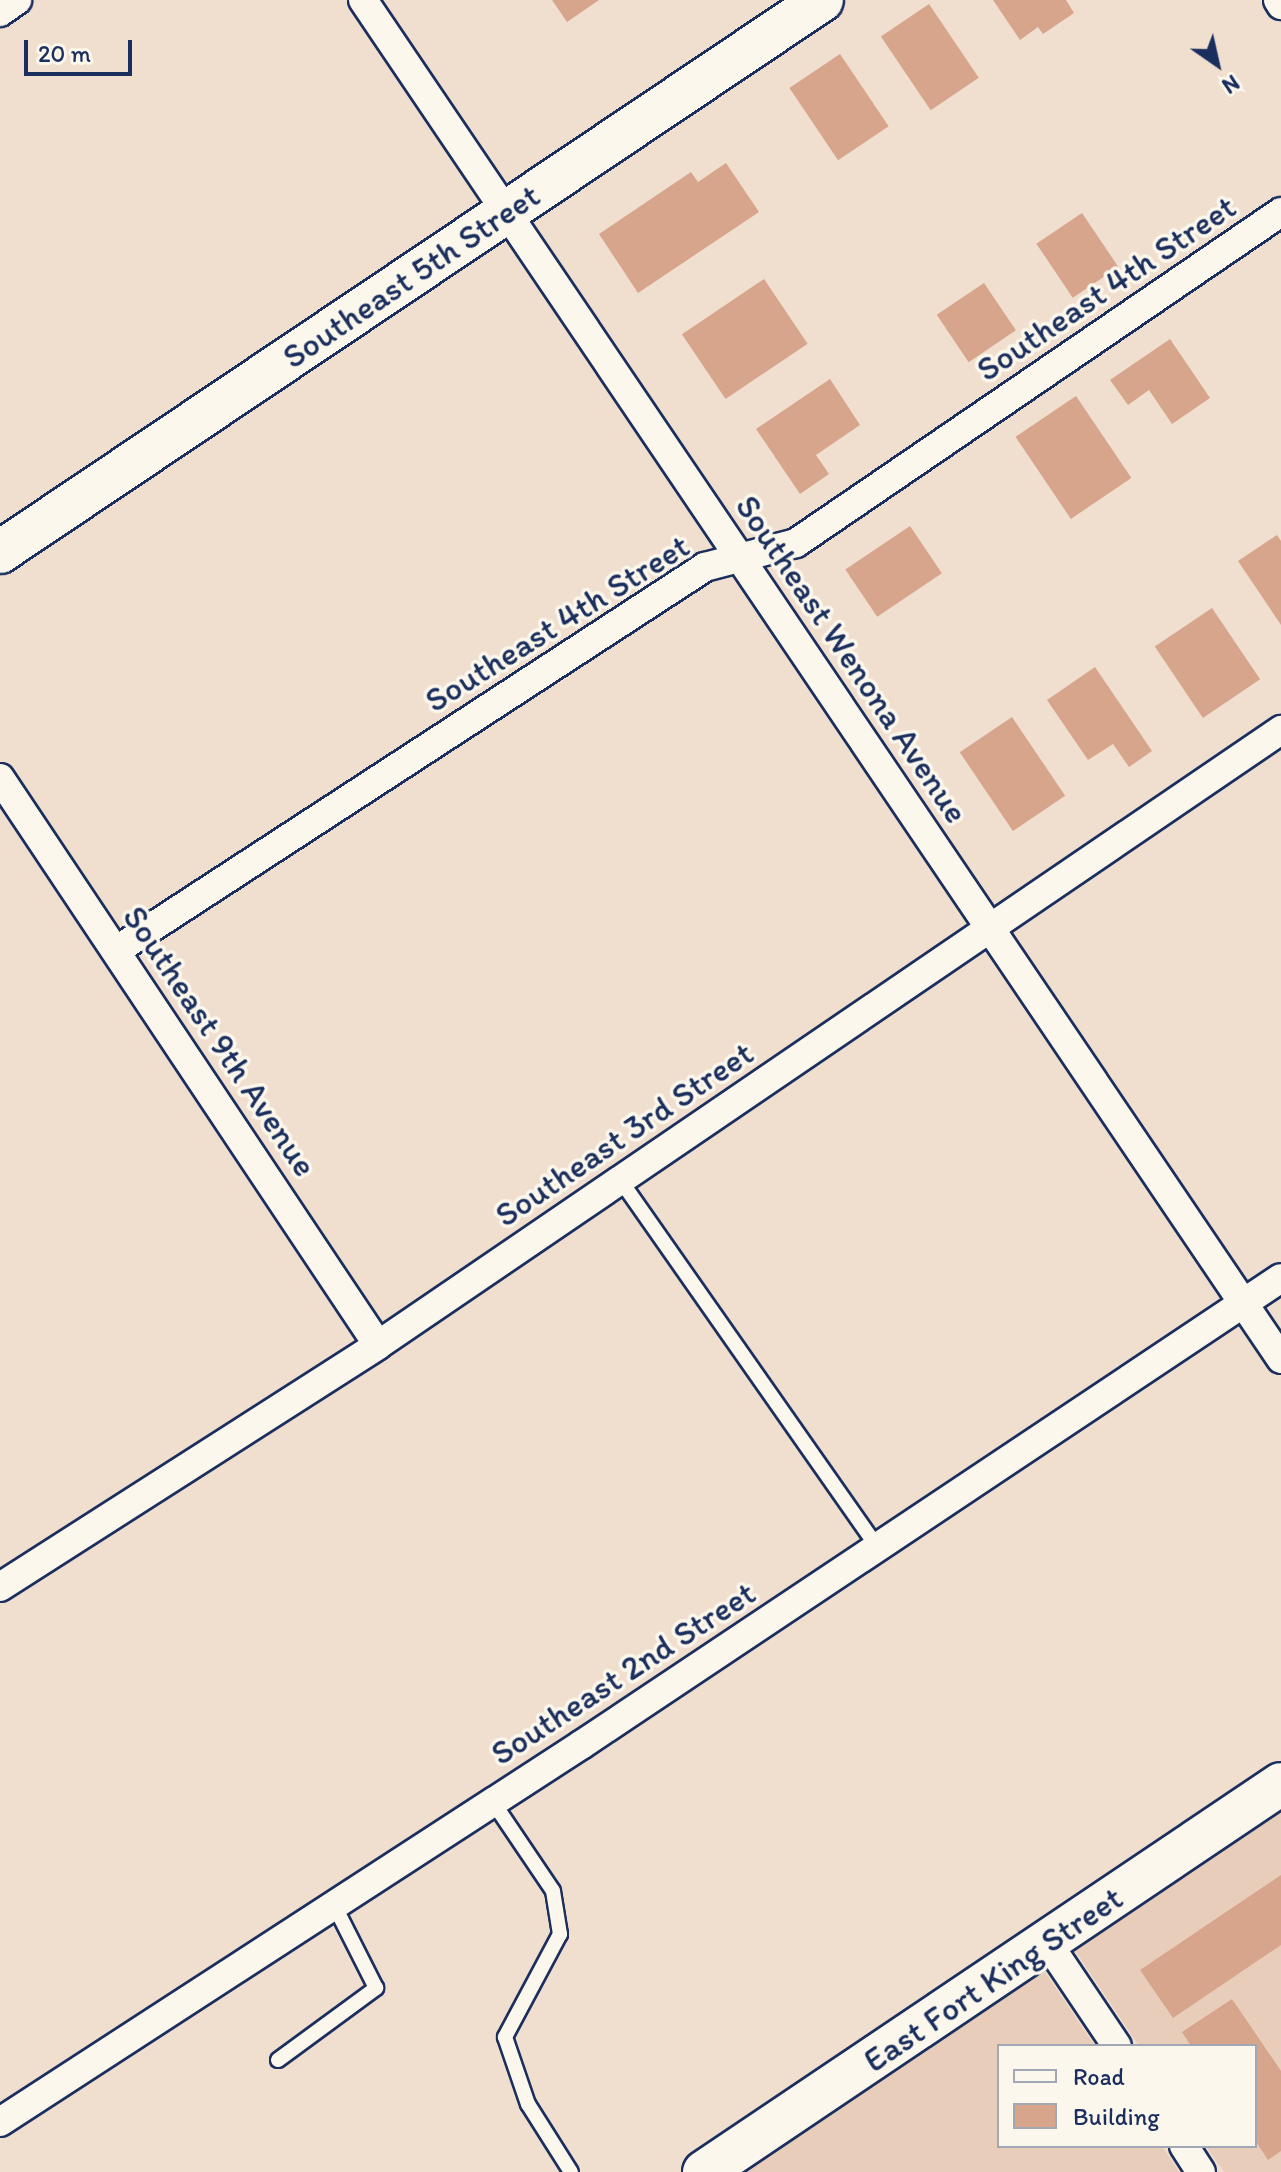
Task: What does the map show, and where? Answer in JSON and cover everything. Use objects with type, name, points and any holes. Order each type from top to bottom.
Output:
[{"type":"street","points":[[0,12],[17,0]]},
{"type":"street","name":"Southeast Wenona Avenue","points":[[363,0],[1281,1359]]},
{"type":"street","name":"Southeast 5th Street","points":[[0,552],[822,0]]},
{"type":"street","name":"Southeast 4th Street","points":[[117,950],[705,567],[796,543],[1281,212]]},
{"type":"street","name":"Southeast 3rd Street","points":[[0,1587],[378,1345],[1281,730]]},
{"type":"street","name":"Southeast 9th Avenue","points":[[0,778],[378,1345]]},
{"type":"street","name":"Southeast 2nd Street","points":[[0,2122],[493,1802],[1281,1278]]},
{"type":"street","name":"East Fort King Street","points":[[704,2172],[1281,1784]]},
{"type":"street","points":[[1047,1942],[1116,2044]]},
{"type":"street","points":[[1185,2148],[1201,2172]]},
{"type":"lane","points":[[621,1181],[878,1548]]},
{"type":"lane","points":[[493,1802],[553,1891],[560,1934],[505,2037],[528,2104],[571,2172]]},
{"type":"lane","points":[[278,2060],[376,1988],[334,1905]]},
{"type":"shaded area","points":[[1281,1810],[1281,2172],[1224,2172],[1207,2148],[1257,2148],[1257,2044],[1138,2044],[1074,1949]]},
{"type":"shaded area","points":[[1043,1969],[1094,2044],[997,2044],[997,2148],[1163,2148],[1179,2172],[742,2172]]},
{"type":"building","points":[[552,0],[599,0],[567,22]]},
{"type":"building","points":[[993,0],[1066,0],[1074,13],[1043,34],[1038,27],[1020,40]]},
{"type":"building","points":[[929,4],[979,78],[931,110],[881,36]]},
{"type":"building","points":[[840,54],[889,126],[838,160],[789,88]]},
{"type":"building","points":[[726,163],[759,212],[638,293],[599,234],[691,172],[698,182]]},
{"type":"building","points":[[1082,213],[1118,267],[1073,298],[1036,244]]},
{"type":"building","points":[[764,279],[808,344],[726,399],[682,334]]},
{"type":"building","points":[[984,283],[1016,330],[969,362],[937,315]]},
{"type":"building","points":[[1170,339],[1210,398],[1172,424],[1149,390],[1128,405],[1110,380]]},
{"type":"building","points":[[830,379],[860,425],[816,455],[829,474],[800,494],[756,429]]},
{"type":"building","points":[[1076,396],[1131,478],[1071,519],[1015,437]]},
{"type":"building","points":[[910,526],[942,573],[877,617],[845,570]]},
{"type":"building","points":[[1277,535],[1281,541],[1281,625],[1238,561]]},
{"type":"building","points":[[1212,608],[1260,679],[1203,718],[1155,647]]},
{"type":"building","points":[[1095,667],[1152,751],[1129,767],[1113,744],[1088,760],[1047,700]]},
{"type":"building","points":[[1012,717],[1065,796],[1013,831],[960,752]]},
{"type":"building","points":[[1281,1875],[1281,1945],[1173,2018],[1140,1970]]},
{"type":"building","points":[[1232,1999],[1281,2071],[1281,2151],[1268,2160],[1257,2143],[1257,2044],[1190,2044],[1182,2032]]}]
